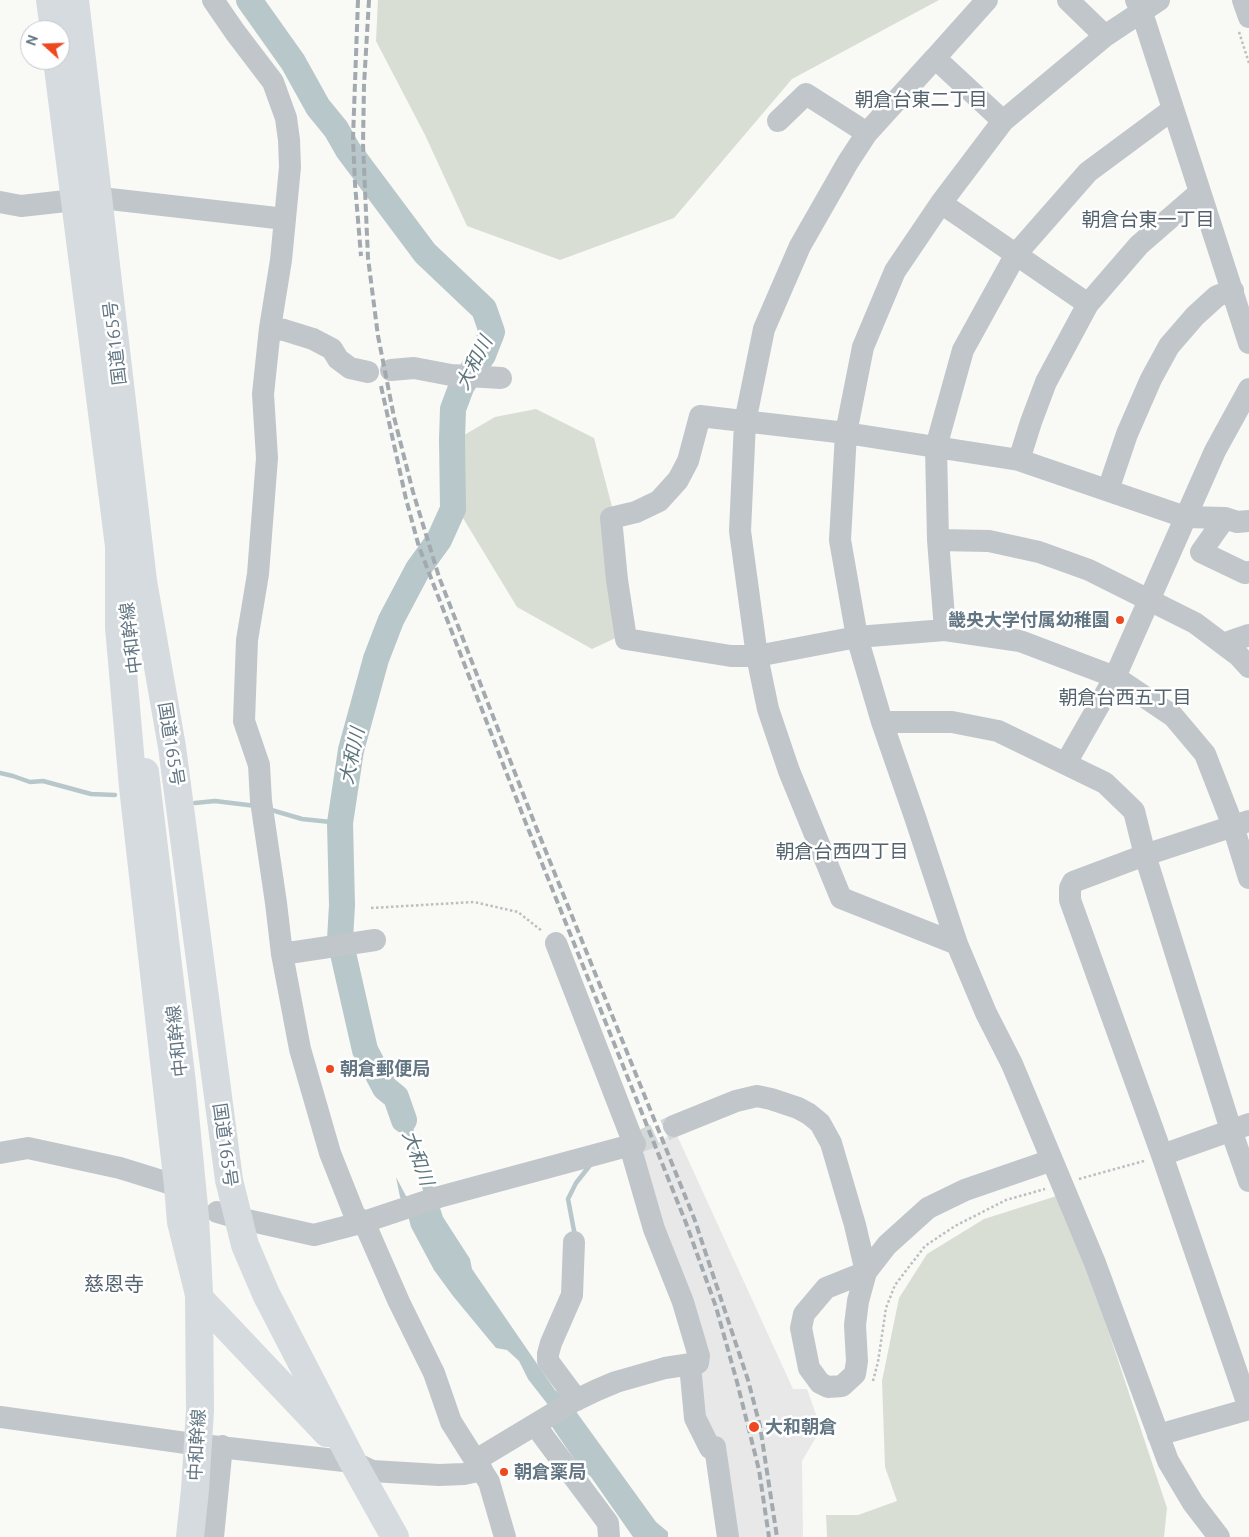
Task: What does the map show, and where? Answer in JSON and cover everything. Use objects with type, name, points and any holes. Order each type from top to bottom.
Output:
[{"type":"main road","points":[[50,0],[53,20]]},
{"type":"main road","name":"国道165号","points":[[75,0],[86,200],[119,546],[119,627],[133,787],[182,1188],[181,1222],[200,1299],[352,1462]]},
{"type":"main road","name":"国道165号","points":[[60,70],[86,200],[143,581],[172,748],[229,1180],[228,1215],[245,1245],[266,1294],[352,1462],[395,1537]]},
{"type":"main road","name":"中和幹線","points":[[119,546],[191,1082],[209,1178],[216,1300],[216,1414],[207,1537]]},
{"type":"main road","name":"中和幹線","points":[[143,581],[186,970],[199,1292],[200,1410],[190,1537]]},
{"type":"street","points":[[213,0],[234,32],[273,82],[286,118],[290,167],[279,280],[270,328],[263,394],[267,458],[258,574],[247,640],[244,721],[260,764],[262,808],[282,954],[300,1049],[330,1153],[355,1216],[364,1222],[399,1302],[434,1373],[451,1422],[489,1482],[505,1537]]},
{"type":"street","points":[[957,944],[841,898],[789,771],[768,709],[758,656],[740,532],[744,422],[764,329],[800,246],[848,162],[867,133],[987,0]]},
{"type":"street","points":[[1068,0],[1105,36]]},
{"type":"street","points":[[1243,0],[1249,16]]},
{"type":"street","points":[[1219,1537],[1193,1503],[1168,1461],[1095,1262],[1012,1064],[986,1013],[957,944],[916,817],[882,722],[857,637],[840,540],[846,433],[863,347],[895,271],[941,203],[1002,121],[1145,4],[1173,110],[1249,343]]},
{"type":"street","points":[[935,58],[1002,121]]},
{"type":"street","points":[[778,121],[806,94],[867,133]]},
{"type":"street","points":[[945,630],[938,540],[936,447],[963,350],[1016,254],[1088,172],[1173,110]]},
{"type":"street","points":[[1019,460],[1046,382],[1088,304],[1139,245],[1200,192]]},
{"type":"street","points":[[0,202],[21,206],[86,200],[120,200],[285,219]]},
{"type":"street","points":[[941,203],[1088,304]]},
{"type":"street","points":[[1108,490],[1127,434],[1151,379],[1169,346],[1217,296],[1233,290]]},
{"type":"street","points":[[270,328],[284,330],[313,340],[332,349],[338,359],[350,368],[368,372]]},
{"type":"street","points":[[391,370],[414,368],[451,375],[500,378]]},
{"type":"street","points":[[1066,763],[1115,677],[1215,451],[1249,389]]},
{"type":"street","points":[[1249,522],[1237,522],[1225,518],[1185,517],[1019,460],[846,433],[700,416],[688,461],[678,480],[659,500],[636,512],[611,518],[617,580],[626,639],[731,656],[758,656],[857,637],[945,630],[1020,641],[1115,677],[1173,716],[1205,754],[1241,824],[1249,878]]},
{"type":"street","points":[[1225,518],[1201,552],[1245,573],[1249,572]]},
{"type":"street","points":[[938,540],[989,541],[1039,552],[1089,570],[1195,623],[1239,656],[1249,667]]},
{"type":"street","points":[[1223,644],[1249,635]]},
{"type":"street","points":[[882,722],[952,722],[998,731],[1105,783],[1134,811],[1145,855],[1240,1127],[1249,1181]]},
{"type":"street","points":[[1158,1435],[1249,1408],[1162,1155],[1070,900],[1070,888],[1073,882],[1145,855],[1241,824]]},
{"type":"street","points":[[282,954],[375,940]]},
{"type":"street","points":[[0,1417],[193,1444],[352,1462],[372,1471],[438,1476],[464,1474],[536,1424],[576,1400],[616,1382],[665,1368],[698,1363],[699,1356],[683,1302],[654,1229],[633,1145],[556,943]]},
{"type":"street","points":[[674,1126],[736,1101],[757,1096],[798,1108],[810,1114],[820,1123],[831,1143],[856,1225],[866,1272]]},
{"type":"street","points":[[1162,1155],[1240,1127]]},
{"type":"street","points":[[228,1215],[314,1235],[364,1222],[439,1197],[633,1145]]},
{"type":"street","points":[[0,1153],[28,1148],[120,1168],[182,1188]]},
{"type":"street","points":[[866,1272],[826,1288],[804,1314],[801,1328],[809,1368],[820,1382],[828,1387],[842,1386],[855,1374],[857,1361],[855,1325],[858,1301],[866,1272],[887,1245],[928,1208],[965,1190],[1052,1160]]},
{"type":"street","points":[[574,1242],[572,1295],[550,1343],[548,1360],[576,1400]]},
{"type":"street","points":[[184,1537],[193,1444],[195,1331],[200,1299]]},
{"type":"street","points":[[690,1365],[695,1418],[710,1448],[714,1447],[728,1537]]},
{"type":"street","points":[[536,1424],[608,1523],[609,1537]]},
{"type":"street","points":[[213,1537],[222,1446]]},
{"type":"path","points":[[371,908],[474,902],[518,912],[556,943]]},
{"type":"path","points":[[1070,1182],[1162,1155]]},
{"type":"path","points":[[869,1387],[875,1379],[886,1308],[895,1285],[925,1246],[955,1226],[1006,1200],[1052,1187]]},
{"type":"shaded area","points":[[378,0],[939,0],[792,79],[674,218],[560,260],[467,226],[425,135],[376,41]]},
{"type":"shaded area","points":[[536,409],[594,438],[616,522],[620,636],[592,649],[517,607],[446,490],[447,445],[495,417]]},
{"type":"shaded area","points":[[675,1131],[793,1389],[807,1389],[821,1429],[802,1461],[803,1537],[732,1537],[706,1458],[699,1381],[642,1154]]},
{"type":"shaded area","points":[[1063,1194],[1167,1508],[1164,1537],[827,1537],[826,1515],[858,1515],[897,1501],[885,1467],[882,1381],[899,1298],[927,1254],[984,1219]]},
{"type":"water","name":"大和川","points":[[387,1089],[401,1092],[443,1217],[470,1259],[472,1269],[555,1390],[567,1399],[656,1522],[668,1532],[668,1537],[633,1537],[591,1477],[578,1465],[542,1412],[549,1406],[528,1379],[519,1361],[507,1350],[496,1348],[434,1270],[411,1227],[405,1203],[400,1197],[396,1177],[406,1196],[427,1204],[404,1126],[399,1125]]},
{"type":"waterway","name":"大和川","points":[[249,0],[293,62],[318,107],[336,129],[348,150],[425,253],[484,309],[492,332],[483,355],[462,385],[453,409],[453,509],[439,540],[418,569],[391,620],[376,659],[351,750],[340,823],[342,905],[340,940],[365,1050],[385,1088],[396,1097],[404,1120]]},
{"type":"waterway","points":[[0,773],[30,782],[43,781],[91,794],[115,795]]},
{"type":"waterway","points":[[195,803],[215,801],[256,806]]},
{"type":"waterway","points":[[268,809],[302,819],[340,823]]},
{"type":"waterway","points":[[575,1236],[568,1199],[576,1183],[591,1164]]},
{"type":"tunnel","points":[[635,1144],[674,1126]]},
{"type":"railway","points":[[358,0],[353,138],[361,256]]},
{"type":"railway","points":[[369,0],[363,144],[368,258],[378,336],[394,417],[413,492],[439,577],[534,822],[694,1218],[748,1380],[760,1426],[777,1537]]},
{"type":"railway","points":[[381,386],[406,499],[419,547],[527,826],[686,1223],[716,1307],[759,1470],[769,1537]]},
{"type":"place","name":"畿央大学付属幼稚園","points":[[1120,620]]},
{"type":"place","name":"朝倉郵便局","points":[[330,1069]]},
{"type":"place","name":"大和朝倉","points":[[754,1427]]},
{"type":"place","name":"朝倉薬局","points":[[504,1472]]},
{"type":"district","name":"朝倉台東二丁目","points":[[921,100]]},
{"type":"district","name":"朝倉台東一丁目","points":[[1148,220]]},
{"type":"district","name":"朝倉台西五丁目","points":[[1125,698]]},
{"type":"district","name":"朝倉台西四丁目","points":[[842,852]]},
{"type":"district","name":"慈恩寺","points":[[114,1284]]}]
